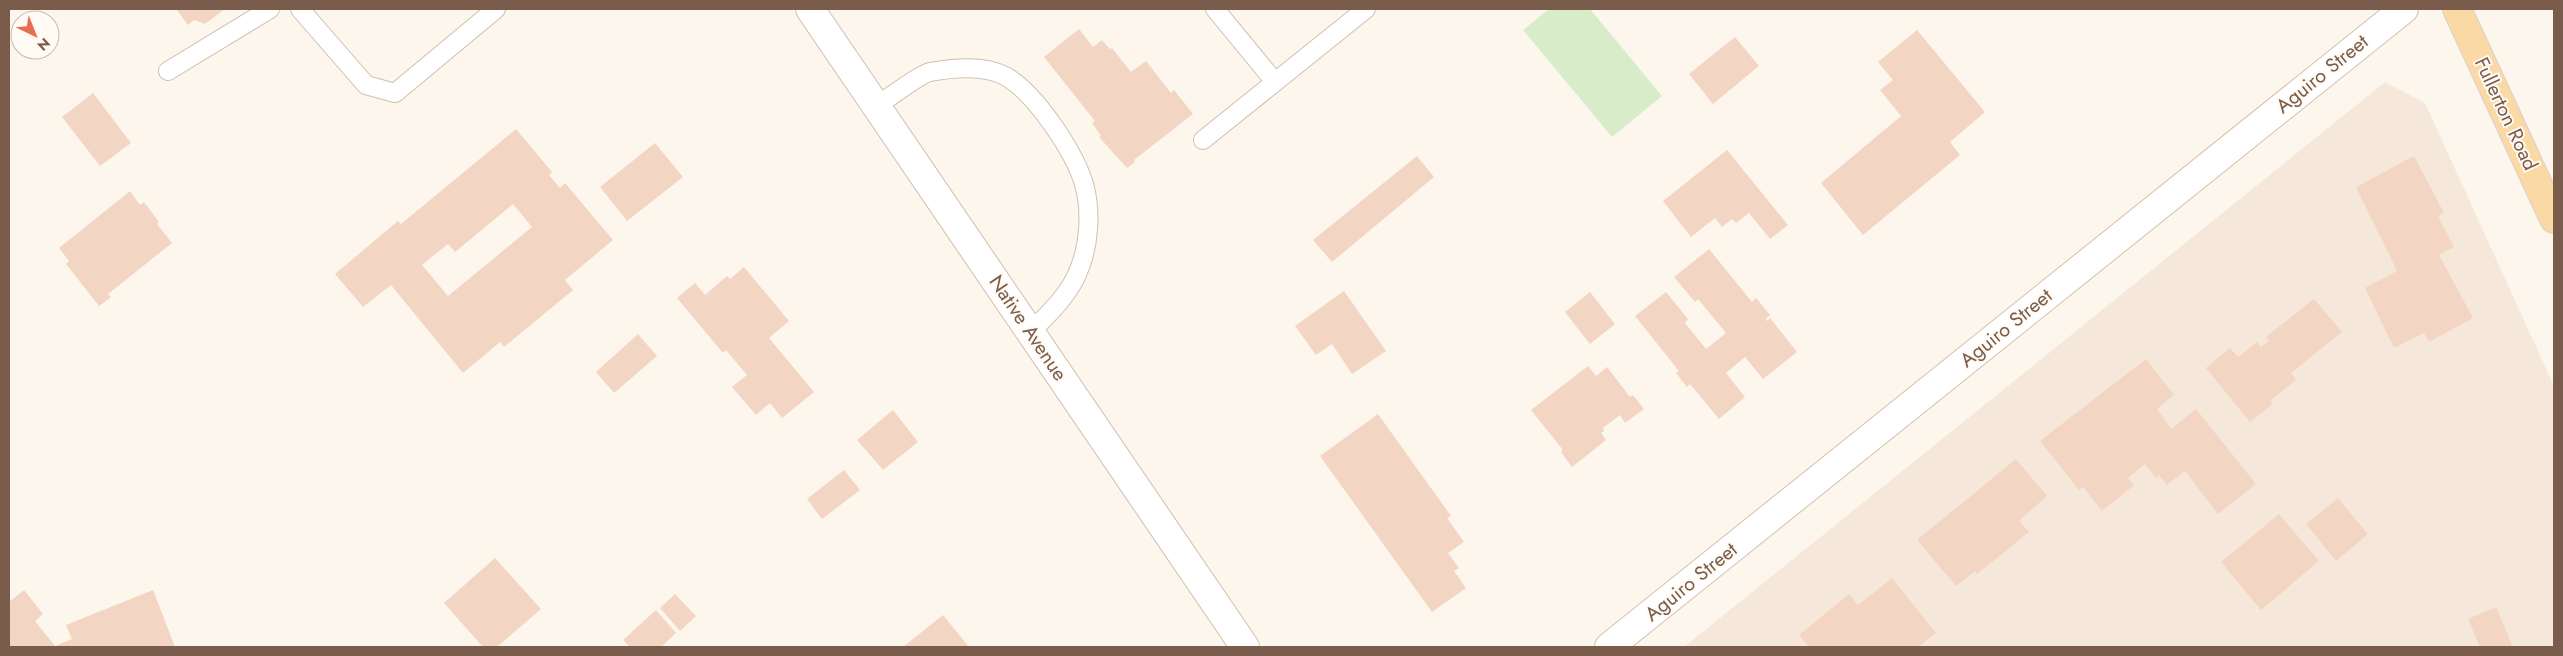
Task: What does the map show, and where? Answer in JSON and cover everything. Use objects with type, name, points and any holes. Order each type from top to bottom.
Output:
[{"type":"main road","name":"Fullerton Road","points":[[2457,9],[2554,219]]},
{"type":"street","name":"Native Avenue","points":[[810,9],[1245,647]]},
{"type":"street","name":"Aguiro Street","points":[[1609,647],[2404,9]]},
{"type":"lane","points":[[168,71],[270,9]]},
{"type":"lane","points":[[300,9],[366,85],[395,94],[496,9]]},
{"type":"lane","points":[[1215,9],[1275,82]]},
{"type":"lane","points":[[1203,140],[1366,9]]},
{"type":"lane","points":[[876,106],[928,72],[979,69],[1005,76],[1034,101],[1066,143],[1085,188],[1088,225],[1081,266],[1068,292],[1030,332]]},
{"type":"shaded area","points":[[2385,82],[2425,103],[2554,386],[2554,647],[1684,647]]},
{"type":"green space","points":[[1549,9],[1590,9],[1662,96],[1612,137],[1523,30]]},
{"type":"building","points":[[176,9],[225,9],[205,24],[194,20],[188,25]]},
{"type":"building","points":[[1079,29],[1093,47],[1102,40],[1110,49],[1112,48],[1131,72],[1146,61],[1171,93],[1174,90],[1193,114],[1134,160],[1135,162],[1127,168],[1099,137],[1101,136],[1092,123],[1095,121],[1044,57]]},
{"type":"building","points":[[1917,30],[1985,112],[1950,142],[1960,155],[1863,235],[1821,183],[1901,116],[1880,90],[1893,80],[1878,62]]},
{"type":"building","points":[[1735,37],[1759,66],[1713,104],[1689,74]]},
{"type":"building","points":[[93,93],[131,143],[100,166],[62,117]]},
{"type":"building","points":[[516,129],[552,172],[549,175],[560,188],[565,183],[613,240],[565,280],[573,290],[504,347],[500,342],[463,373],[391,285],[363,307],[335,274],[398,221],[401,224]],"holes":[[[513,204],[532,227],[448,296],[422,265],[448,244],[455,252]]]},
{"type":"building","points":[[655,143],[683,177],[627,221],[600,187]]},
{"type":"building","points":[[1727,150],[1788,225],[1770,239],[1749,213],[1736,223],[1732,219],[1722,227],[1715,218],[1691,237],[1663,201]]},
{"type":"building","points":[[1417,156],[1434,177],[1332,262],[1313,240]]},
{"type":"building","points":[[2414,156],[2444,213],[2438,216],[2454,247],[2439,255],[2473,318],[2429,342],[2424,333],[2394,348],[2365,288],[2397,271],[2356,187]]},
{"type":"building","points":[[130,191],[140,205],[144,202],[159,222],[157,224],[172,243],[108,294],[111,297],[99,306],[66,264],[69,261],[59,248]]},
{"type":"building","points":[[1709,249],[1752,302],[1756,298],[1770,315],[1766,319],[1767,321],[1770,318],[1797,352],[1763,379],[1745,357],[1726,373],[1745,397],[1719,419],[1690,384],[1687,387],[1676,373],[1679,371],[1635,316],[1666,292],[1688,319],[1685,323],[1706,349],[1726,333],[1698,299],[1695,302],[1674,277]]},
{"type":"building","points":[[744,267],[789,321],[769,338],[814,392],[782,418],[770,403],[756,415],[732,387],[747,375],[726,350],[723,353],[677,298],[695,283],[705,295],[727,276],[730,279]]},
{"type":"building","points":[[1344,291],[1386,351],[1352,374],[1332,344],[1316,355],[1295,326]]},
{"type":"building","points":[[1590,292],[1615,324],[1590,344],[1565,312]]},
{"type":"building","points":[[2314,299],[2342,332],[2291,373],[2296,380],[2270,401],[2273,404],[2250,422],[2206,368],[2230,348],[2238,357],[2257,342],[2261,347],[2269,341],[2266,337]]},
{"type":"building","points":[[638,334],[657,356],[614,393],[596,372]]},
{"type":"building","points":[[2146,359],[2174,395],[2157,409],[2171,429],[2196,409],[2256,484],[2218,514],[2185,471],[2167,485],[2159,475],[2156,478],[2145,464],[2128,478],[2134,485],[2102,511],[2083,487],[2079,490],[2040,441]]},
{"type":"building","points":[[1588,366],[1596,376],[1607,367],[1630,397],[1633,395],[1644,409],[1625,423],[1620,415],[1603,428],[1604,431],[1601,433],[1606,440],[1572,467],[1561,452],[1563,450],[1531,410]]},
{"type":"building","points":[[893,410],[918,442],[883,470],[857,440]]},
{"type":"building","points":[[1378,414],[1451,516],[1447,518],[1464,542],[1448,553],[1459,568],[1454,571],[1466,588],[1432,612],[1320,456]]},
{"type":"building","points":[[2016,459],[2047,496],[2019,521],[2029,532],[1977,574],[1975,571],[1956,586],[1917,540]]},
{"type":"building","points":[[844,470],[860,490],[822,519],[807,499]]},
{"type":"building","points":[[2338,498],[2368,534],[2336,561],[2306,524]]},
{"type":"building","points":[[2279,514],[2319,561],[2261,610],[2221,562]]},
{"type":"building","points":[[495,558],[541,609],[497,647],[483,647],[444,603]]},
{"type":"building","points":[[1892,578],[1936,633],[1918,647],[1809,647],[1799,635],[1849,594],[1858,605]]},
{"type":"building","points":[[24,590],[43,614],[35,621],[55,646],[72,639],[66,625],[153,590],[175,647],[9,647],[9,602]]},
{"type":"building","points":[[675,594],[696,616],[680,631],[660,608]]},
{"type":"building","points":[[2496,607],[2513,647],[2480,647],[2468,619]]},
{"type":"building","points":[[656,610],[676,633],[661,647],[630,647],[623,640]]},
{"type":"building","points":[[943,615],[969,647],[903,647]]}]
